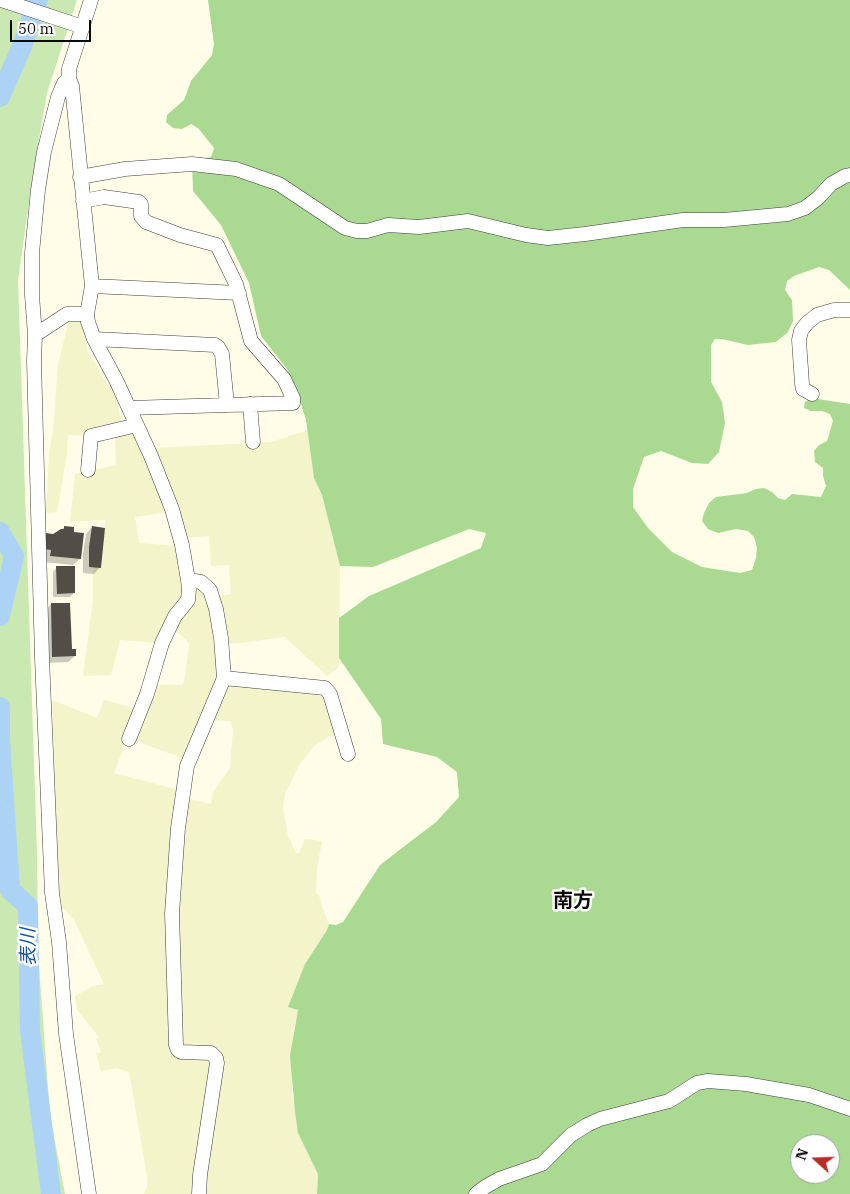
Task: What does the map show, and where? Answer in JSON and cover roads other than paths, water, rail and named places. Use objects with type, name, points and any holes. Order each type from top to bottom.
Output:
[{"type":"street","points":[[1,0],[78,26]]},
{"type":"street","points":[[91,0],[78,26],[69,68],[92,286],[87,314],[90,332],[116,380],[137,425],[172,509],[182,545],[189,589],[188,600],[175,616],[162,643],[153,667],[147,694],[130,739]]},
{"type":"street","points":[[69,79],[64,82],[58,97],[44,152],[39,181],[32,253],[32,295],[35,334],[39,555],[52,893],[59,942],[66,1034],[89,1194]]},
{"type":"street","points":[[80,176],[125,169],[192,164],[236,169],[279,184],[344,228],[367,231],[388,225],[419,227],[468,221],[526,235],[548,238],[683,220],[724,220],[788,214],[805,208],[831,184],[850,175]]},
{"type":"street","points":[[83,200],[104,197],[139,202],[141,204],[141,216],[146,222],[180,235],[217,245],[236,284],[251,340],[284,379],[293,398],[293,402],[129,408]]},
{"type":"street","points":[[92,286],[239,293]]},
{"type":"street","points":[[812,394],[803,390],[799,340],[801,331],[817,315],[834,310],[850,310]]},
{"type":"street","points":[[35,334],[67,314],[87,314]]},
{"type":"street","points":[[94,340],[215,345],[222,354],[227,405]]},
{"type":"street","points":[[250,404],[253,442]]},
{"type":"street","points":[[88,470],[91,436],[137,425]]},
{"type":"street","points":[[188,580],[201,582],[210,590],[216,609],[224,678],[187,766],[178,828],[173,882],[172,913],[176,1045],[178,1050],[185,1053],[211,1053],[214,1055],[217,1063],[200,1175],[199,1194]]},
{"type":"street","points":[[224,678],[325,688],[330,694],[348,754]]},
{"type":"street","points":[[476,1194],[499,1179],[542,1164],[571,1135],[587,1125],[600,1119],[669,1101],[697,1083],[708,1081],[746,1084],[809,1095],[850,1109]]},
{"type":"waterway","name":"表川","points":[[0,97],[22,46],[38,0]]},
{"type":"waterway","name":"表川","points":[[0,532],[14,556],[0,616]]},
{"type":"waterway","name":"表川","points":[[0,707],[0,740],[10,890],[28,906],[30,1031],[51,1194]]},
{"type":"district","name":"南方","points":[[573,901]]}]
